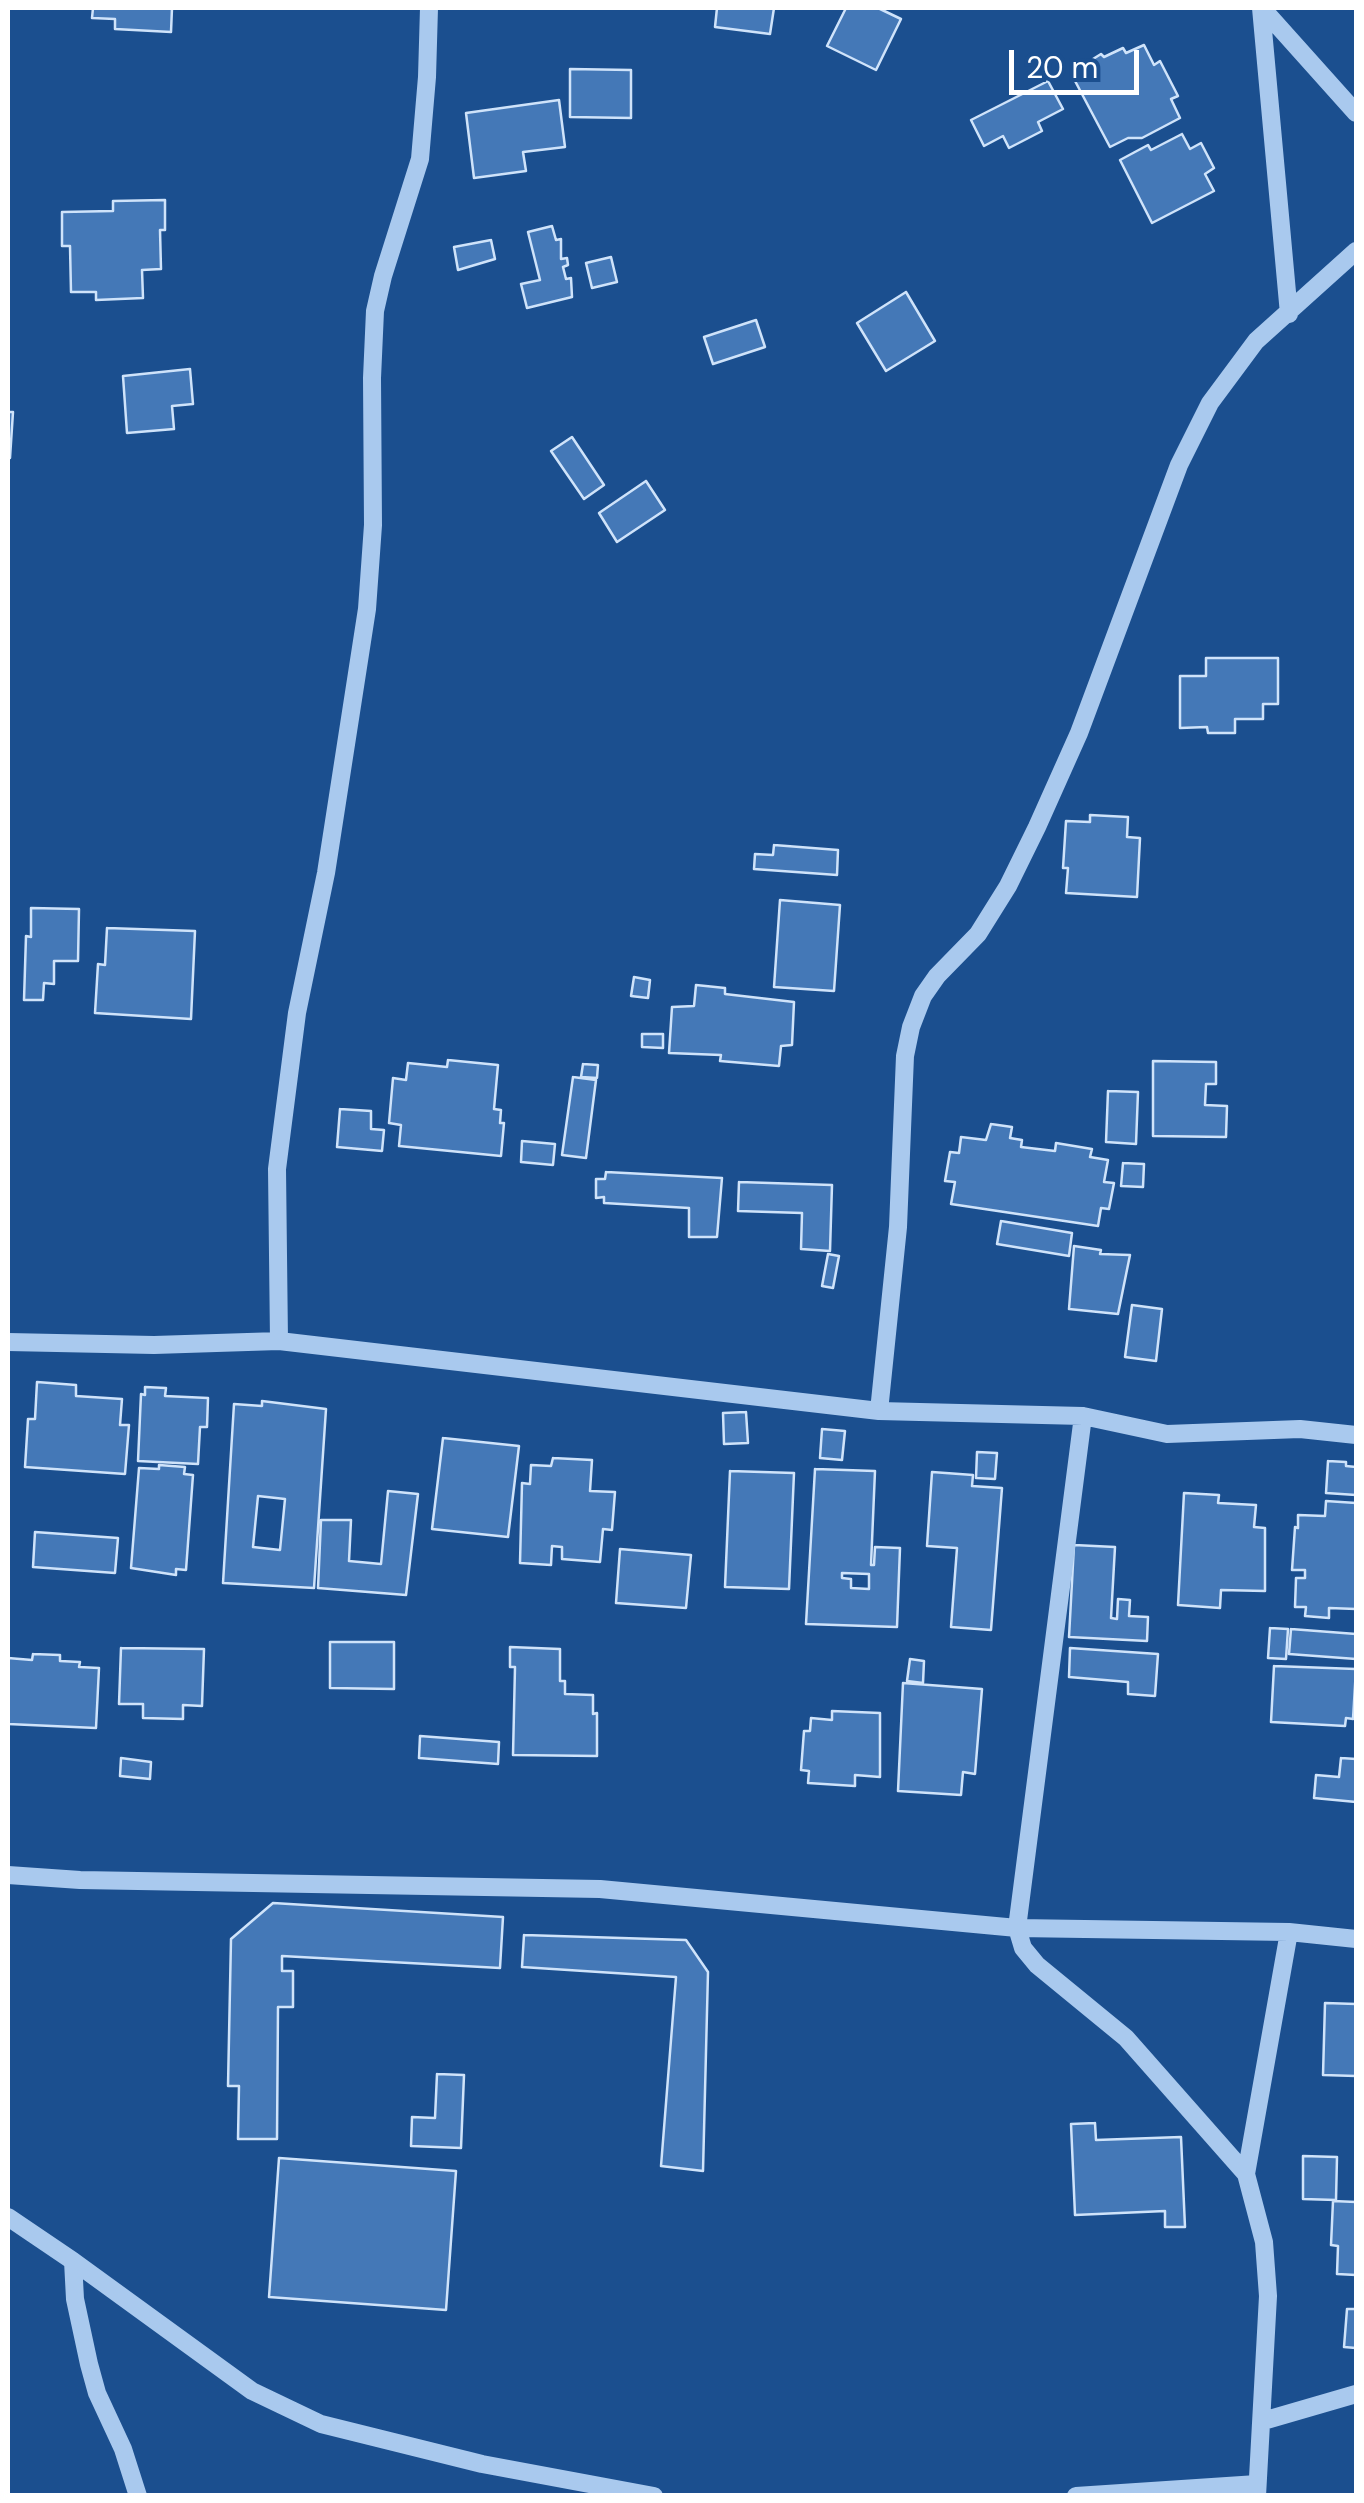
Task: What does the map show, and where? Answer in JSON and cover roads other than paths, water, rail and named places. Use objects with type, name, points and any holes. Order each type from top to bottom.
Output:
[{"type":"street","points":[[279,1340],[277,1169],[297,1013],[326,873],[367,609],[373,524],[376,310],[420,159],[429,8]]},
{"type":"street","points":[[1261,8],[1356,113]]},
{"type":"street","points":[[1261,8],[1289,314]]},
{"type":"street","points":[[879,1411],[898,1227],[905,1056],[911,1027],[937,976],[978,934],[1037,827],[1079,733],[1179,465],[1210,403],[1256,341],[1356,252]]},
{"type":"street","points":[[8,1342],[154,1345],[279,1340],[879,1411],[1083,1416],[1166,1434],[1300,1429],[1356,1435]]},
{"type":"street","points":[[1083,1416],[1017,1928],[1023,1948],[1036,1964],[1126,2038],[1246,2174]]},
{"type":"street","points":[[8,1876],[600,1888],[1017,1928],[1288,1932],[1356,1938]]},
{"type":"street","points":[[1076,2496],[1257,2490],[1268,2296],[1264,2242],[1246,2174],[1288,1932]]},
{"type":"street","points":[[8,2217],[252,2391],[321,2424],[482,2464],[654,2496]]},
{"type":"street","points":[[73,2260],[75,2300],[89,2364],[138,2496]]},
{"type":"street","points":[[1263,2421],[1356,2394]]}]
